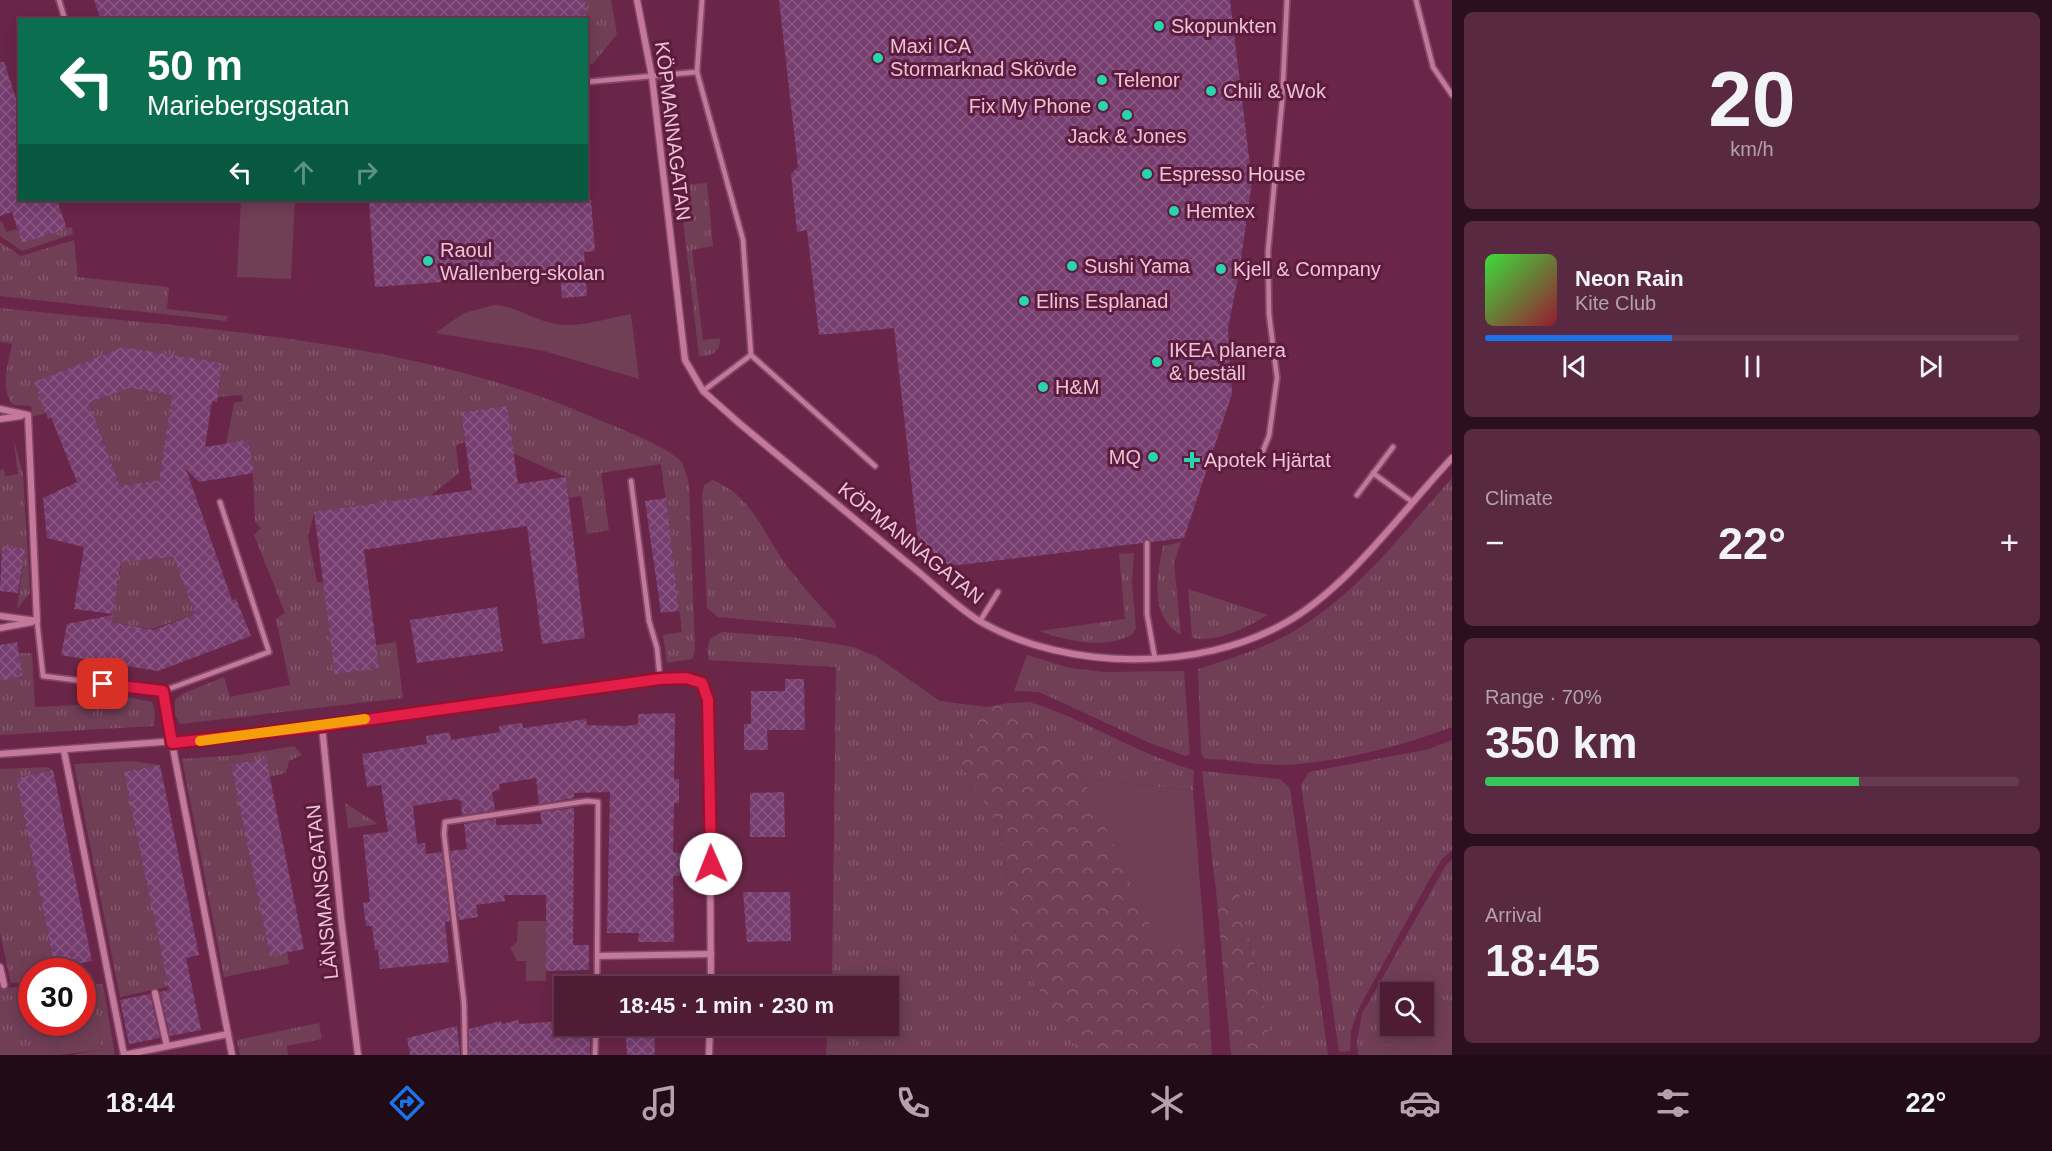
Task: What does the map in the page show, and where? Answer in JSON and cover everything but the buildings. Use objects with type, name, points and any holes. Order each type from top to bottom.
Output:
[{"type":"street","name":"KÖPMANNAGATAN","points":[[638,0],[652,77],[685,360],[703,391],[980,621],[1058,652],[1098,658],[1155,658],[1217,652],[1285,623],[1309,607],[1366,554],[1411,501],[1452,458]]},
{"type":"street","points":[[0,409],[28,415]]},
{"type":"street","points":[[0,419],[28,415]]},
{"type":"street","points":[[28,415],[37,621]]},
{"type":"street","points":[[0,616],[37,621]]},
{"type":"street","points":[[0,628],[37,621]]},
{"type":"street","points":[[0,754],[172,743],[322,726],[660,679],[686,678],[702,683],[708,700],[711,976]]},
{"type":"street","name":"LÄNSMANSGATAN","points":[[322,726],[341,918],[358,1055]]},
{"type":"street","points":[[172,743],[232,1055]]},
{"type":"street","points":[[64,751],[124,1055],[228,1035]]},
{"type":"street","points":[[598,956],[711,954]]},
{"type":"street","points":[[0,967],[4,985]]},
{"type":"street","points":[[155,993],[167,1046]]},
{"type":"street","points":[[710,1036],[710,1055]]},
{"type":"lane","points":[[59,0],[64,18]]},
{"type":"lane","points":[[702,0],[697,72],[743,240],[751,355],[875,466]]},
{"type":"lane","points":[[1262,453],[1269,436],[1277,378],[1269,314],[1268,251],[1282,102],[1287,0]]},
{"type":"lane","points":[[1416,0],[1433,67],[1452,95]]},
{"type":"lane","points":[[588,82],[697,72]]},
{"type":"lane","points":[[703,391],[751,355]]},
{"type":"lane","points":[[1357,495],[1393,447]]},
{"type":"lane","points":[[1373,473],[1411,501]]},
{"type":"lane","points":[[631,481],[649,621],[657,648],[660,679]]},
{"type":"lane","points":[[37,621],[43,676],[163,691],[269,652],[220,502]]},
{"type":"lane","points":[[1147,543],[1147,614],[1155,658]]},
{"type":"lane","points":[[980,621],[998,592]]},
{"type":"lane","points":[[163,691],[172,743]]},
{"type":"lane","points":[[465,1055],[464,1003],[444,834],[445,822],[587,801],[598,802],[597,976]]},
{"type":"lane","points":[[595,1055],[596,1036]]},
{"type":"green space","points":[[585,0],[611,0],[617,34],[593,64],[588,64],[588,18],[586,18]]},
{"type":"green space","points":[[677,127],[684,185],[707,183],[713,246],[692,250],[703,340],[720,338],[720,343],[715,352],[704,356],[699,356],[672,128]]},
{"type":"green space","points":[[241,201],[295,201],[291,279],[237,277]]},
{"type":"green space","points":[[2,221],[6,232],[17,229],[22,243],[72,227],[73,234],[22,251],[0,236],[0,222]]},
{"type":"green space","points":[[74,240],[78,277],[169,287],[167,309],[228,316],[226,321],[0,296],[0,242],[21,256]]},
{"type":"green space","points":[[494,305],[510,308],[541,320],[566,325],[585,324],[631,314],[639,379],[544,351],[435,333],[464,313]]},
{"type":"green space","points":[[0,308],[230,331],[382,354],[456,371],[530,393],[657,445],[677,457],[682,463],[689,484],[695,651],[692,659],[667,663],[663,635],[682,632],[661,464],[601,473],[609,530],[587,534],[581,496],[569,498],[566,477],[513,453],[506,406],[461,412],[465,442],[456,445],[459,473],[430,496],[314,513],[308,537],[317,582],[324,583],[336,673],[379,668],[376,645],[396,642],[403,698],[180,724],[175,715],[175,700],[182,694],[224,677],[230,697],[290,685],[276,619],[285,613],[254,535],[261,528],[255,522],[253,473],[248,440],[226,444],[234,403],[243,401],[242,395],[218,397],[222,363],[139,350],[113,351],[34,382],[46,413],[32,417],[31,406],[13,405],[9,398],[6,376],[12,344],[0,342]]},
{"type":"green space","points":[[127,388],[172,395],[159,480],[120,486],[89,403]]},
{"type":"green space","points":[[13,437],[23,474],[30,593],[17,609],[24,556],[2,546],[0,557],[0,470],[4,469],[5,476],[18,474]]},
{"type":"green space","points":[[1452,478],[1452,727],[1371,752],[1308,763],[1277,765],[1205,759],[1201,753],[1198,669],[1275,641],[1321,613],[1381,559]]},
{"type":"green space","points":[[713,480],[737,495],[747,505],[784,562],[835,622],[836,628],[718,617],[707,608],[702,495],[704,485]]},
{"type":"green space","points":[[164,533],[195,614],[152,629],[111,622],[126,538],[136,536],[138,560],[157,559]]},
{"type":"green space","points":[[1181,542],[1174,563],[1181,635],[1164,618],[1158,595],[1158,582],[1163,546]]},
{"type":"green space","points":[[1134,553],[1132,582],[1136,629],[1133,634],[1122,639],[1098,643],[1074,641],[1039,631],[1125,619],[1119,554]]},
{"type":"green space","points":[[1188,589],[1268,615],[1221,636],[1192,638]]},
{"type":"green space","points":[[722,632],[791,637],[854,647],[877,657],[940,701],[986,707],[956,756],[999,827],[1020,961],[1081,1055],[826,1055],[827,1036],[899,1036],[899,976],[832,976],[836,667],[709,660],[707,650],[710,639]]},
{"type":"green space","points":[[19,653],[32,653],[35,707],[80,705],[81,688],[152,702],[155,712],[154,726],[0,735],[0,681],[23,676]]},
{"type":"green space","points":[[1027,655],[1070,668],[1104,672],[1184,671],[1190,754],[1186,756],[1152,744],[1039,692],[1014,691]]},
{"type":"green space","points":[[1029,702],[1071,718],[1152,755],[1194,770],[1193,791],[1083,778],[1009,703]]},
{"type":"green space","points":[[1009,703],[1083,778],[1162,950],[1205,947],[1212,1055],[1081,1055],[1020,961],[999,827],[956,756],[986,707]]},
{"type":"green space","points":[[1452,740],[1452,850],[1442,859],[1428,882],[1358,1010],[1351,1031],[1350,1051],[1339,1052],[1301,785],[1309,772],[1429,749]]},
{"type":"green space","points":[[294,746],[302,755],[289,761],[286,773],[269,777],[231,765],[270,956],[287,952],[289,964],[224,977],[182,759],[240,755]]},
{"type":"green space","points":[[131,761],[160,765],[125,772],[184,983],[120,997],[74,764]]},
{"type":"green space","points":[[48,767],[53,770],[16,778],[53,958],[18,958],[18,983],[11,983],[0,933],[0,769]]},
{"type":"green space","points":[[1202,771],[1280,779],[1290,788],[1328,1055],[1274,1055],[1237,886],[1216,891]]},
{"type":"green space","points":[[1083,778],[1193,791],[1205,947],[1162,951]]},
{"type":"green space","points":[[345,803],[378,824],[348,828]]},
{"type":"green space","points":[[1452,859],[1452,1005],[1434,994],[1434,982],[1380,982],[1446,865]]},
{"type":"green space","points":[[1237,885],[1274,1055],[1231,1055],[1216,891]]},
{"type":"green space","points":[[518,921],[547,921],[546,981],[526,981],[526,961],[517,961],[510,948],[517,942]]},
{"type":"green space","points":[[1380,982],[1380,1036],[1388,1036],[1385,1041],[1408,1055],[1358,1055],[1357,1041],[1362,1014]]},
{"type":"green space","points":[[96,984],[103,984],[115,1055],[72,1055],[102,1050],[96,1014]]},
{"type":"green space","points":[[18,987],[18,1036],[55,1036],[59,1055],[0,1055],[0,988]]},
{"type":"green space","points":[[1434,994],[1452,1005],[1452,1055],[1408,1055],[1385,1041],[1388,1036],[1434,1036]]},
{"type":"green space","points":[[96,1014],[102,1050],[59,1055],[55,1036],[96,1036]]},
{"type":"green space","points":[[319,1023],[322,1039],[287,1046],[288,1055],[240,1055],[237,1040]]},
{"type":"slow traffic","points":[[200,741],[365,719]]},
{"type":"place","name":"Skopunkten","points":[[1159,26]]},
{"type":"place","name":"Maxi ICA Stormarknad Skövde","points":[[878,58]]},
{"type":"place","name":"Telenor","points":[[1102,80]]},
{"type":"place","name":"Chili & Wok","points":[[1211,91]]},
{"type":"place","name":"Fix My Phone","points":[[1103,106]]},
{"type":"place","name":"Jack & Jones","points":[[1127,115]]},
{"type":"place","name":"Espresso House","points":[[1147,174]]},
{"type":"place","name":"Hemtex","points":[[1174,211]]},
{"type":"place","name":"Raoul Wallenberg-skolan","points":[[428,261]]},
{"type":"place","name":"Sushi Yama","points":[[1072,266]]},
{"type":"place","name":"Kjell & Company","points":[[1221,269]]},
{"type":"place","name":"Elins Esplanad","points":[[1024,301]]},
{"type":"place","name":"IKEA planera & beställ","points":[[1157,362]]},
{"type":"place","name":"H&M","points":[[1043,387]]},
{"type":"place","name":"MQ","points":[[1153,457]]},
{"type":"place","name":"Apotek Hjärtat","points":[[1192,460]]},
{"type":"route","points":[[103,684],[163,691],[172,743],[322,726],[660,679],[686,678],[702,683],[708,700],[711,864]]}]
